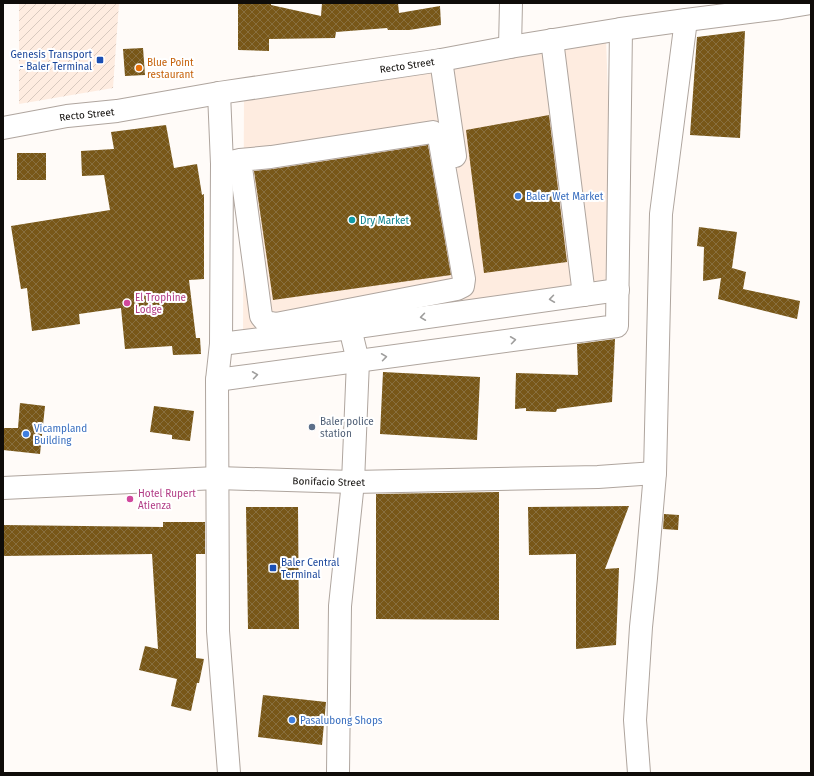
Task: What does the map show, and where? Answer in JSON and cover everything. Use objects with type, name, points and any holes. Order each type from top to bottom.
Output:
[{"type":"street","points":[[510,47],[511,3]]},
{"type":"street","name":"Recto Street","points":[[3,128],[68,116],[117,110],[219,93],[441,60],[621,29],[811,3]]},
{"type":"street","points":[[639,773],[635,720],[641,627],[655,474],[661,214],[686,20]]},
{"type":"street","points":[[216,380],[617,326],[621,29]]},
{"type":"street","points":[[552,40],[584,295]]},
{"type":"street","points":[[441,60],[477,309],[476,345]]},
{"type":"street","points":[[219,93],[231,162],[261,316],[266,322],[276,324],[457,290],[463,286],[464,279],[439,137],[433,132],[231,162]]},
{"type":"street","points":[[230,773],[218,631],[216,380],[221,344],[231,162]]},
{"type":"street","points":[[221,344],[350,328],[618,290]]},
{"type":"street","points":[[338,773],[340,606],[353,482],[358,361],[350,328]]},
{"type":"street","name":"Bonifacio Street","points":[[3,488],[216,478],[353,482],[598,477],[655,474]]},
{"type":"shaded area","points":[[19,3],[119,3],[113,88],[19,104]]},
{"type":"shaded area","points":[[606,39],[615,285],[243,343],[244,93]]},
{"type":"building","points":[[238,3],[271,3],[271,5],[321,16],[322,3],[398,3],[399,13],[440,6],[441,25],[409,30],[388,30],[387,28],[336,32],[335,38],[269,39],[269,51],[238,50]]},
{"type":"building","points":[[745,31],[740,138],[690,135],[697,37]]},
{"type":"building","points":[[143,48],[145,75],[125,76],[123,49]]},
{"type":"building","name":"Baler Wet Market","points":[[549,115],[567,262],[484,273],[466,130]]},
{"type":"building","points":[[166,125],[174,168],[197,164],[202,195],[204,194],[204,279],[189,280],[196,338],[200,338],[201,354],[173,355],[172,346],[125,349],[121,308],[79,314],[80,324],[32,331],[27,288],[21,289],[11,226],[110,210],[104,175],[82,176],[81,151],[114,149],[111,132]]},
{"type":"building","name":"Dry Market","points":[[428,145],[451,275],[273,300],[254,171]]},
{"type":"building","points":[[17,153],[46,153],[46,180],[17,180]]},
{"type":"building","points":[[699,227],[737,232],[732,268],[746,272],[743,289],[800,301],[797,319],[718,299],[721,278],[703,281],[704,247],[697,246]]},
{"type":"building","points":[[615,339],[612,402],[557,409],[556,412],[526,411],[526,408],[515,409],[516,373],[578,375],[577,344]]},
{"type":"building","points":[[383,372],[480,377],[477,440],[380,434]]},
{"type":"building","points":[[20,403],[45,406],[40,454],[3,450],[3,428],[18,428]]},
{"type":"building","points":[[154,406],[194,411],[190,441],[172,439],[172,435],[150,432]]},
{"type":"building","points":[[499,492],[499,620],[376,619],[376,494]]},
{"type":"building","points":[[629,506],[605,569],[619,568],[616,645],[576,649],[576,554],[529,555],[528,507]]},
{"type":"building","name":"Baler Central Terminal","points":[[246,507],[298,507],[299,629],[248,629]]},
{"type":"building","points":[[664,514],[679,515],[678,530],[663,529]]},
{"type":"building","points":[[163,522],[205,522],[205,554],[196,554],[196,658],[204,659],[191,711],[171,706],[177,679],[139,670],[145,646],[158,649],[152,554],[3,556],[3,525],[163,527]]},
{"type":"building","name":"Pasalubong Shops","points":[[263,695],[326,702],[322,745],[258,737]]},
{"type":"place","name":"Genesis Transport - Baler Terminal","points":[[100,60]]},
{"type":"place","name":"Blue Point restaurant","points":[[139,68]]},
{"type":"place","name":"Baler Wet Market","points":[[518,196]]},
{"type":"place","name":"Dry Market","points":[[352,220]]},
{"type":"place","name":"El Trophine Lodge","points":[[127,303]]},
{"type":"place","name":"Baler police station","points":[[312,427]]},
{"type":"place","name":"Vicampland Building","points":[[26,434]]},
{"type":"place","name":"Hotel Rupert Atienza","points":[[130,499]]},
{"type":"place","name":"Baler Central Terminal","points":[[273,568]]},
{"type":"place","name":"Pasalubong Shops","points":[[292,720]]}]
